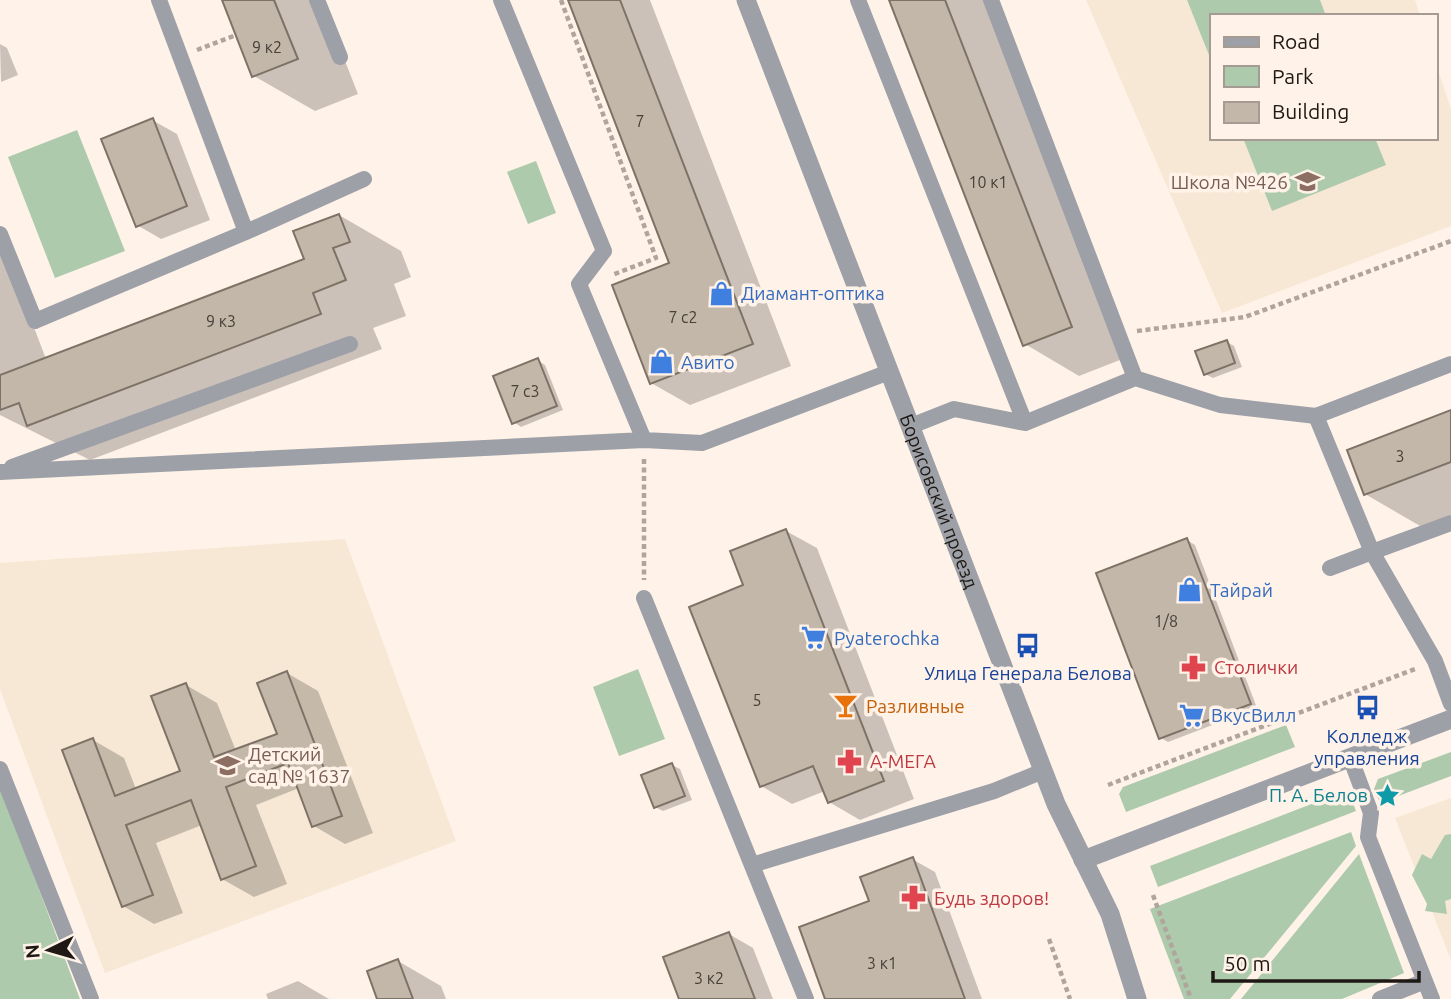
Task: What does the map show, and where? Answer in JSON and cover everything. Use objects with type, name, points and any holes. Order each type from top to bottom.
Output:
[{"type":"street","name":"Борисовский проезд","points":[[746,0],[1044,771],[1110,914],[1138,999]]},
{"type":"street","points":[[1083,860],[1451,719]]},
{"type":"lane","points":[[159,0],[246,232]]},
{"type":"lane","points":[[317,0],[340,57]]},
{"type":"lane","points":[[501,0],[604,251],[579,285],[644,440]]},
{"type":"lane","points":[[858,0],[1026,423]]},
{"type":"lane","points":[[991,0],[1135,377]]},
{"type":"lane","points":[[0,234],[35,321],[364,179]]},
{"type":"lane","points":[[0,471],[349,344]]},
{"type":"lane","points":[[911,426],[954,409],[1026,423],[1135,377],[1220,405],[1316,416],[1451,364]]},
{"type":"lane","points":[[0,471],[644,440],[702,443],[890,372]]},
{"type":"lane","points":[[1316,416],[1372,552],[1435,661],[1451,704]]},
{"type":"lane","points":[[1330,568],[1451,523]]},
{"type":"lane","points":[[644,598],[806,999]]},
{"type":"lane","points":[[1350,757],[1370,813],[1368,837],[1432,999]]},
{"type":"lane","points":[[0,769],[91,999]]},
{"type":"lane","points":[[752,865],[994,791],[1044,771]]},
{"type":"lane","points":[[1380,999],[1425,981]]},
{"type":"path","points":[[181,56],[236,35]]},
{"type":"path","points":[[1118,334],[1245,317],[1451,241]]},
{"type":"path","points":[[644,440],[644,598]]},
{"type":"path","points":[[1108,785],[1435,661]]},
{"type":"path","points":[[1153,895],[1191,999]]},
{"type":"path","points":[[1049,939],[1070,999]]},
{"type":"shaded area","name":"Школа №426","points":[[1086,0],[1415,0],[1419,14],[1210,14],[1210,140],[1437,140],[1437,67],[1451,109],[1451,226],[1222,313]]},
{"type":"shaded area","name":"Детский сад № 1637","points":[[345,539],[456,841],[105,973],[0,689],[0,563]]},
{"type":"shaded area","points":[[1451,798],[1451,960],[1395,818]]},
{"type":"green space","points":[[1187,0],[1320,0],[1325,14],[1210,14],[1210,58]]},
{"type":"green space","points":[[77,130],[125,251],[55,278],[8,157]]},
{"type":"green space","points":[[1244,140],[1376,140],[1386,165],[1272,211]]},
{"type":"green space","points":[[536,161],[556,213],[528,224],[507,172]]},
{"type":"green space","points":[[638,669],[665,739],[619,756],[593,687]]},
{"type":"green space","points":[[1286,725],[1295,747],[1126,812],[1119,794],[1123,787]]},
{"type":"green space","points":[[1451,752],[1451,776],[1380,803],[1374,789],[1378,779]]},
{"type":"green space","points":[[0,785],[80,999],[0,999]]},
{"type":"green space","points":[[1340,793],[1350,795],[1356,811],[1158,887],[1150,866]]},
{"type":"green space","points":[[1351,832],[1356,846],[1230,999],[1184,999],[1150,909]]},
{"type":"green space","points":[[1451,834],[1451,899],[1445,901],[1447,914],[1425,911],[1427,904],[1412,875],[1422,854],[1431,859],[1445,835]]},
{"type":"green space","points":[[1359,854],[1404,973],[1342,999],[1241,999]]},
{"type":"building","points":[[222,0],[274,0],[298,59],[252,77]]},
{"type":"building","points":[[568,0],[620,0],[753,344],[650,384],[612,285],[669,263]]},
{"type":"building","points":[[889,0],[945,0],[1072,327],[1023,346]]},
{"type":"building","points":[[153,118],[187,206],[136,227],[101,139]]},
{"type":"building","points":[[339,214],[350,242],[333,248],[346,280],[313,293],[321,314],[27,426],[19,403],[0,410],[0,375],[304,259],[293,231]]},
{"type":"building","points":[[1227,340],[1235,363],[1204,375],[1195,351]]},
{"type":"building","points":[[538,358],[557,406],[512,424],[493,376]]},
{"type":"building","points":[[1451,410],[1451,462],[1364,495],[1347,450]]},
{"type":"building","points":[[786,529],[884,781],[828,803],[813,766],[760,787],[689,607],[743,585],[730,551]]},
{"type":"building","points":[[1187,538],[1251,704],[1159,739],[1096,573]]},
{"type":"building","points":[[287,671],[342,816],[312,827],[288,763],[226,787],[256,866],[221,880],[191,800],[126,825],[153,895],[122,907],[62,750],[93,738],[115,796],[180,771],[151,696],[186,683],[214,757],[277,734],[257,683]]},
{"type":"building","points":[[672,763],[685,796],[654,808],[641,775]]},
{"type":"building","points":[[913,857],[965,999],[825,999],[799,927],[869,901],[860,877]]},
{"type":"building","points":[[729,932],[755,999],[679,999],[663,957]]},
{"type":"building","points":[[398,959],[413,999],[377,999],[367,971]]},
{"type":"place","name":"Школа №426","points":[[1308,182]]},
{"type":"place","name":"Диамант-оптика","points":[[721,293]]},
{"type":"place","name":"Авито","points":[[661,362]]},
{"type":"place","name":"Тайрай","points":[[1190,590]]},
{"type":"place","name":"Pyaterochka","points":[[814,638]]},
{"type":"place","name":"Улица Генерала Белова","points":[[1028,645]]},
{"type":"place","name":"Столички","points":[[1194,667]]},
{"type":"place","name":"Разливные","points":[[846,706]]},
{"type":"place","name":"Колледж управления","points":[[1367,708]]},
{"type":"place","name":"ВкусВилл","points":[[1191,715]]},
{"type":"place","name":"А-МЕГА","points":[[850,761]]},
{"type":"place","name":"Детский сад № 1637","points":[[228,765]]},
{"type":"place","name":"П. А. Белов","points":[[1388,795]]},
{"type":"place","name":"Будь здоров!","points":[[914,898]]}]
